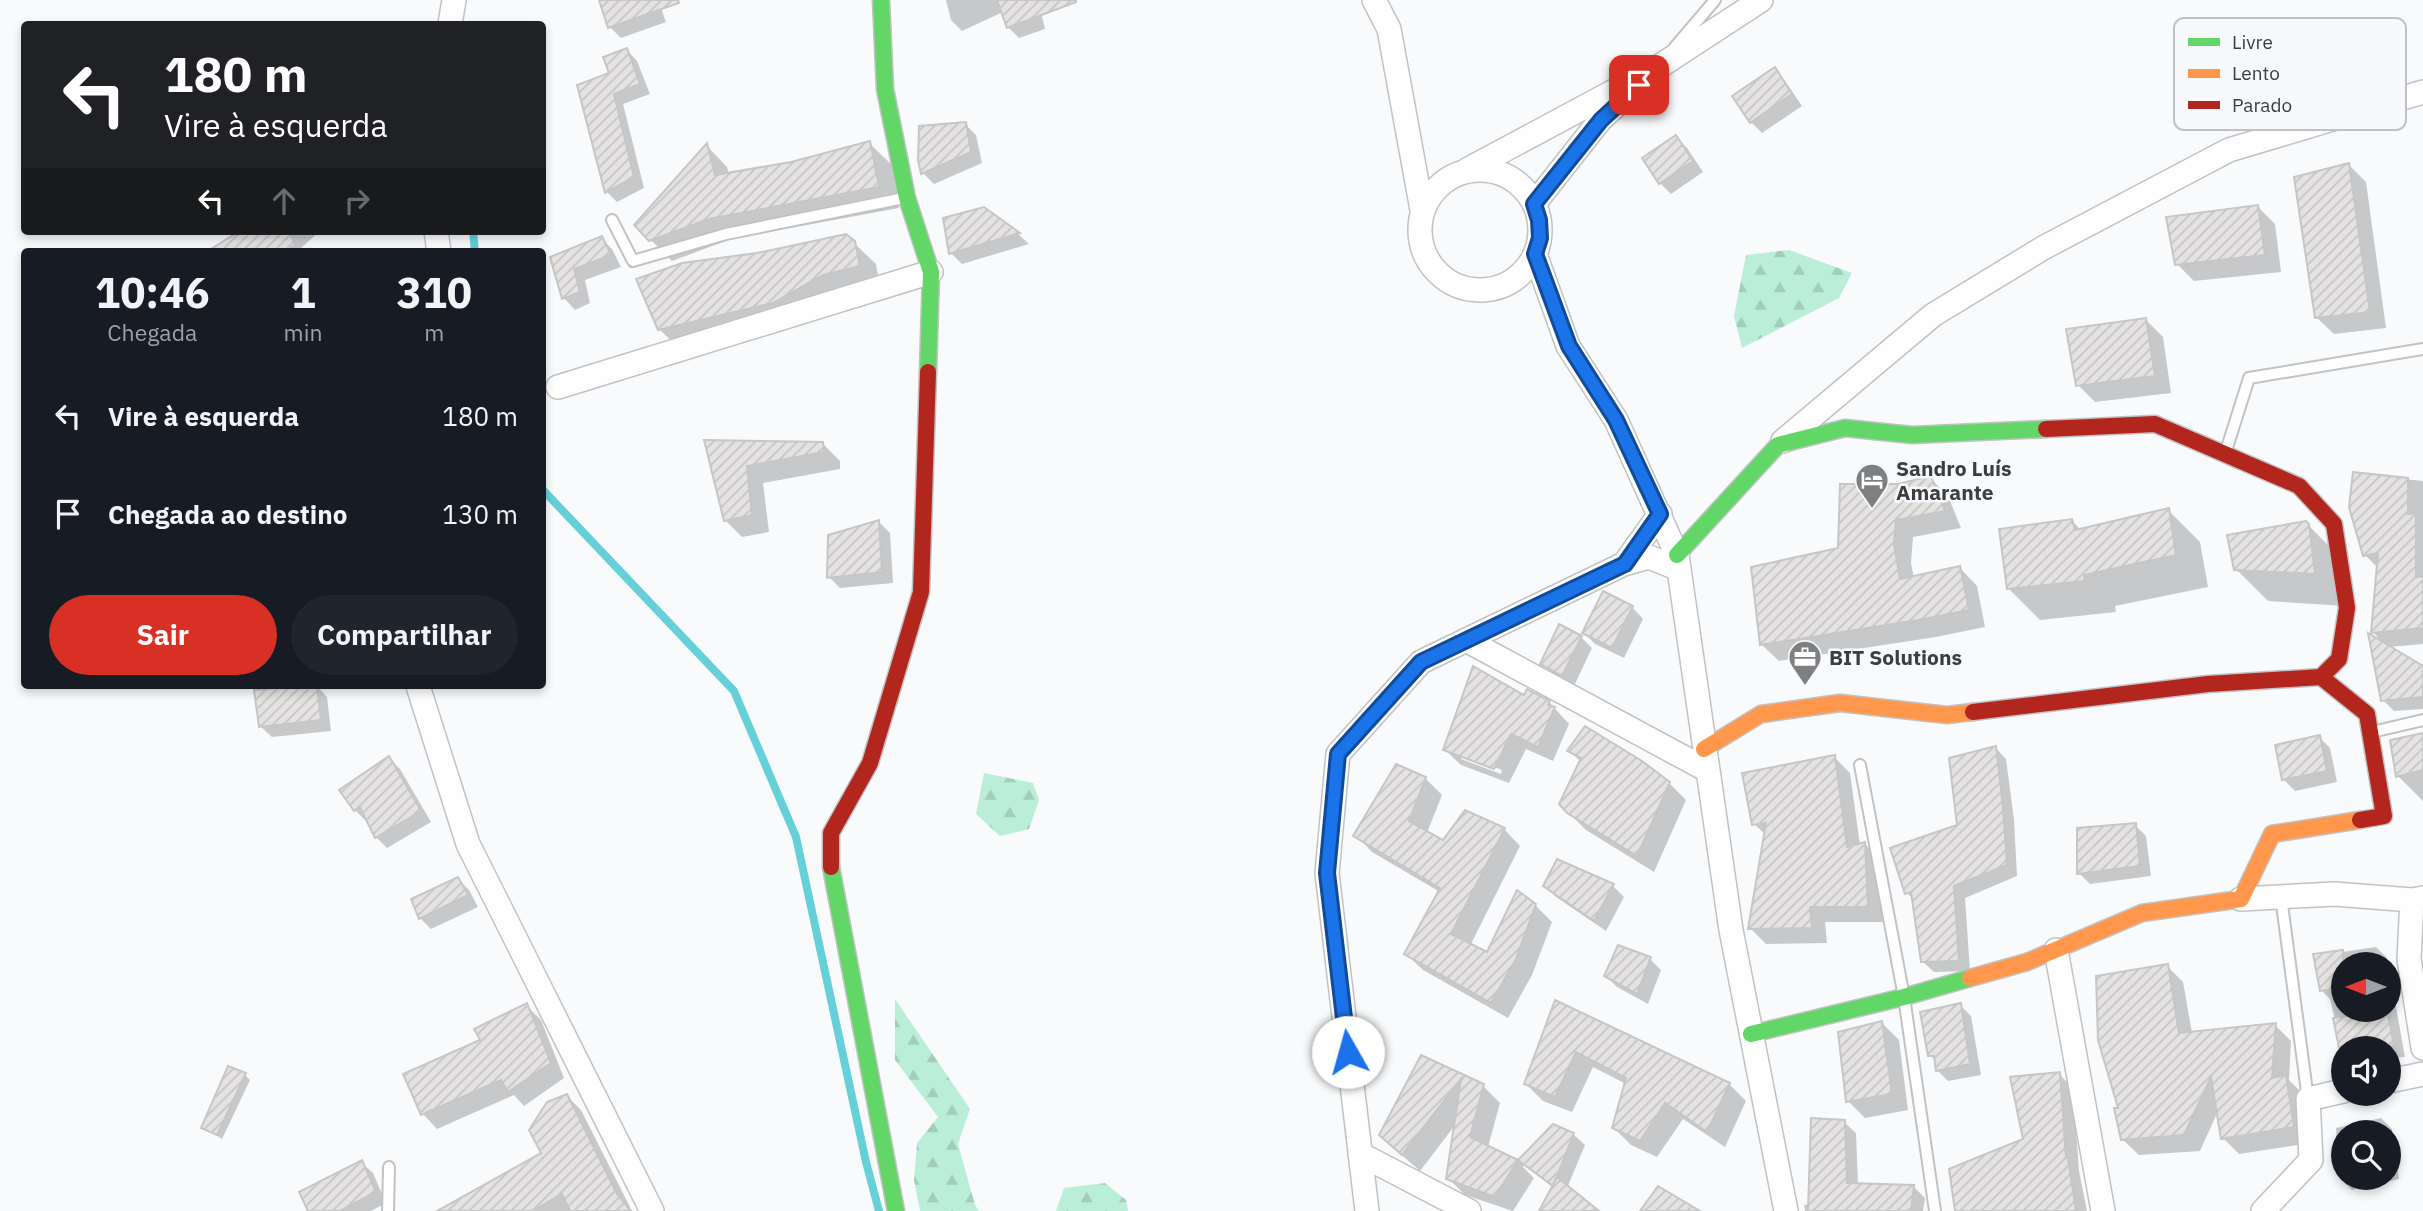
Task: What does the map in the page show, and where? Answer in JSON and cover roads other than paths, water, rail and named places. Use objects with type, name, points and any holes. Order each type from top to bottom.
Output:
[{"type":"street","points":[[450,21],[454,0]]},
{"type":"street","points":[[881,0],[885,89],[907,198],[931,272],[921,592],[870,763],[831,833],[831,870],[896,1211]]},
{"type":"street","points":[[1374,0],[1389,29],[1422,210],[1419,233],[1424,256],[1438,275],[1457,287],[1480,291],[1503,286],[1522,274],[1535,254],[1540,238],[1539,220],[1534,204],[1522,187],[1506,175],[1486,170],[1466,170]]},
{"type":"street","points":[[1422,210],[1433,192],[1447,178],[1657,68],[1761,0]]},
{"type":"street","points":[[1534,204],[1601,120],[1657,68]]},
{"type":"street","points":[[2406,97],[2423,92]]},
{"type":"street","points":[[1678,562],[1778,445],[1933,314],[2043,248],[2229,150],[2296,130]]},
{"type":"street","points":[[1535,254],[1569,346],[1616,420],[1660,514],[1678,562],[1731,930],[1786,1211]]},
{"type":"street","points":[[558,387],[931,272]]},
{"type":"street","points":[[1706,760],[1761,714],[1840,703],[1947,715],[2208,684],[2321,677],[2339,659],[2347,608],[2334,524],[2299,486],[2155,424],[1912,435],[1845,428],[1778,445]]},
{"type":"street","points":[[1625,564],[1660,514]]},
{"type":"street","points":[[1367,1211],[1327,873],[1338,754],[1421,662],[1625,564],[1649,557],[1678,562]]},
{"type":"street","points":[[1466,640],[1706,760]]},
{"type":"street","points":[[2241,899],[2272,834],[2384,816],[2367,714],[2321,677]]},
{"type":"street","points":[[419,689],[468,844],[652,1211]]},
{"type":"street","points":[[1751,1034],[1905,997],[2027,962],[2142,913],[2241,899],[2334,894],[2418,899],[2409,959],[2423,1048]]},
{"type":"street","points":[[2056,950],[2103,1211]]},
{"type":"street","points":[[2401,1079],[2423,1074]]},
{"type":"street","points":[[2263,1211],[2311,1160],[2308,1099],[2331,1094]]},
{"type":"street","points":[[1360,1154],[1469,1211]]},
{"type":"lane","points":[[1657,68],[1715,0]]},
{"type":"lane","points":[[612,220],[633,261],[726,234],[907,198]]},
{"type":"lane","points":[[2225,454],[2249,378],[2423,349]]},
{"type":"lane","points":[[2370,732],[2423,720]]},
{"type":"lane","points":[[1860,765],[1905,997],[1935,1211]]},
{"type":"lane","points":[[2281,897],[2308,1099]]},
{"type":"lane","points":[[388,1211],[389,1167]]},
{"type":"waterway","points":[[473,235],[475,248]]},
{"type":"waterway","points":[[546,493],[734,691],[796,837],[879,1211]]},
{"type":"place","name":"Sandro Luís Amarante","points":[[1872,510]]},
{"type":"place","name":"BIT Solutions","points":[[1805,687]]}]
